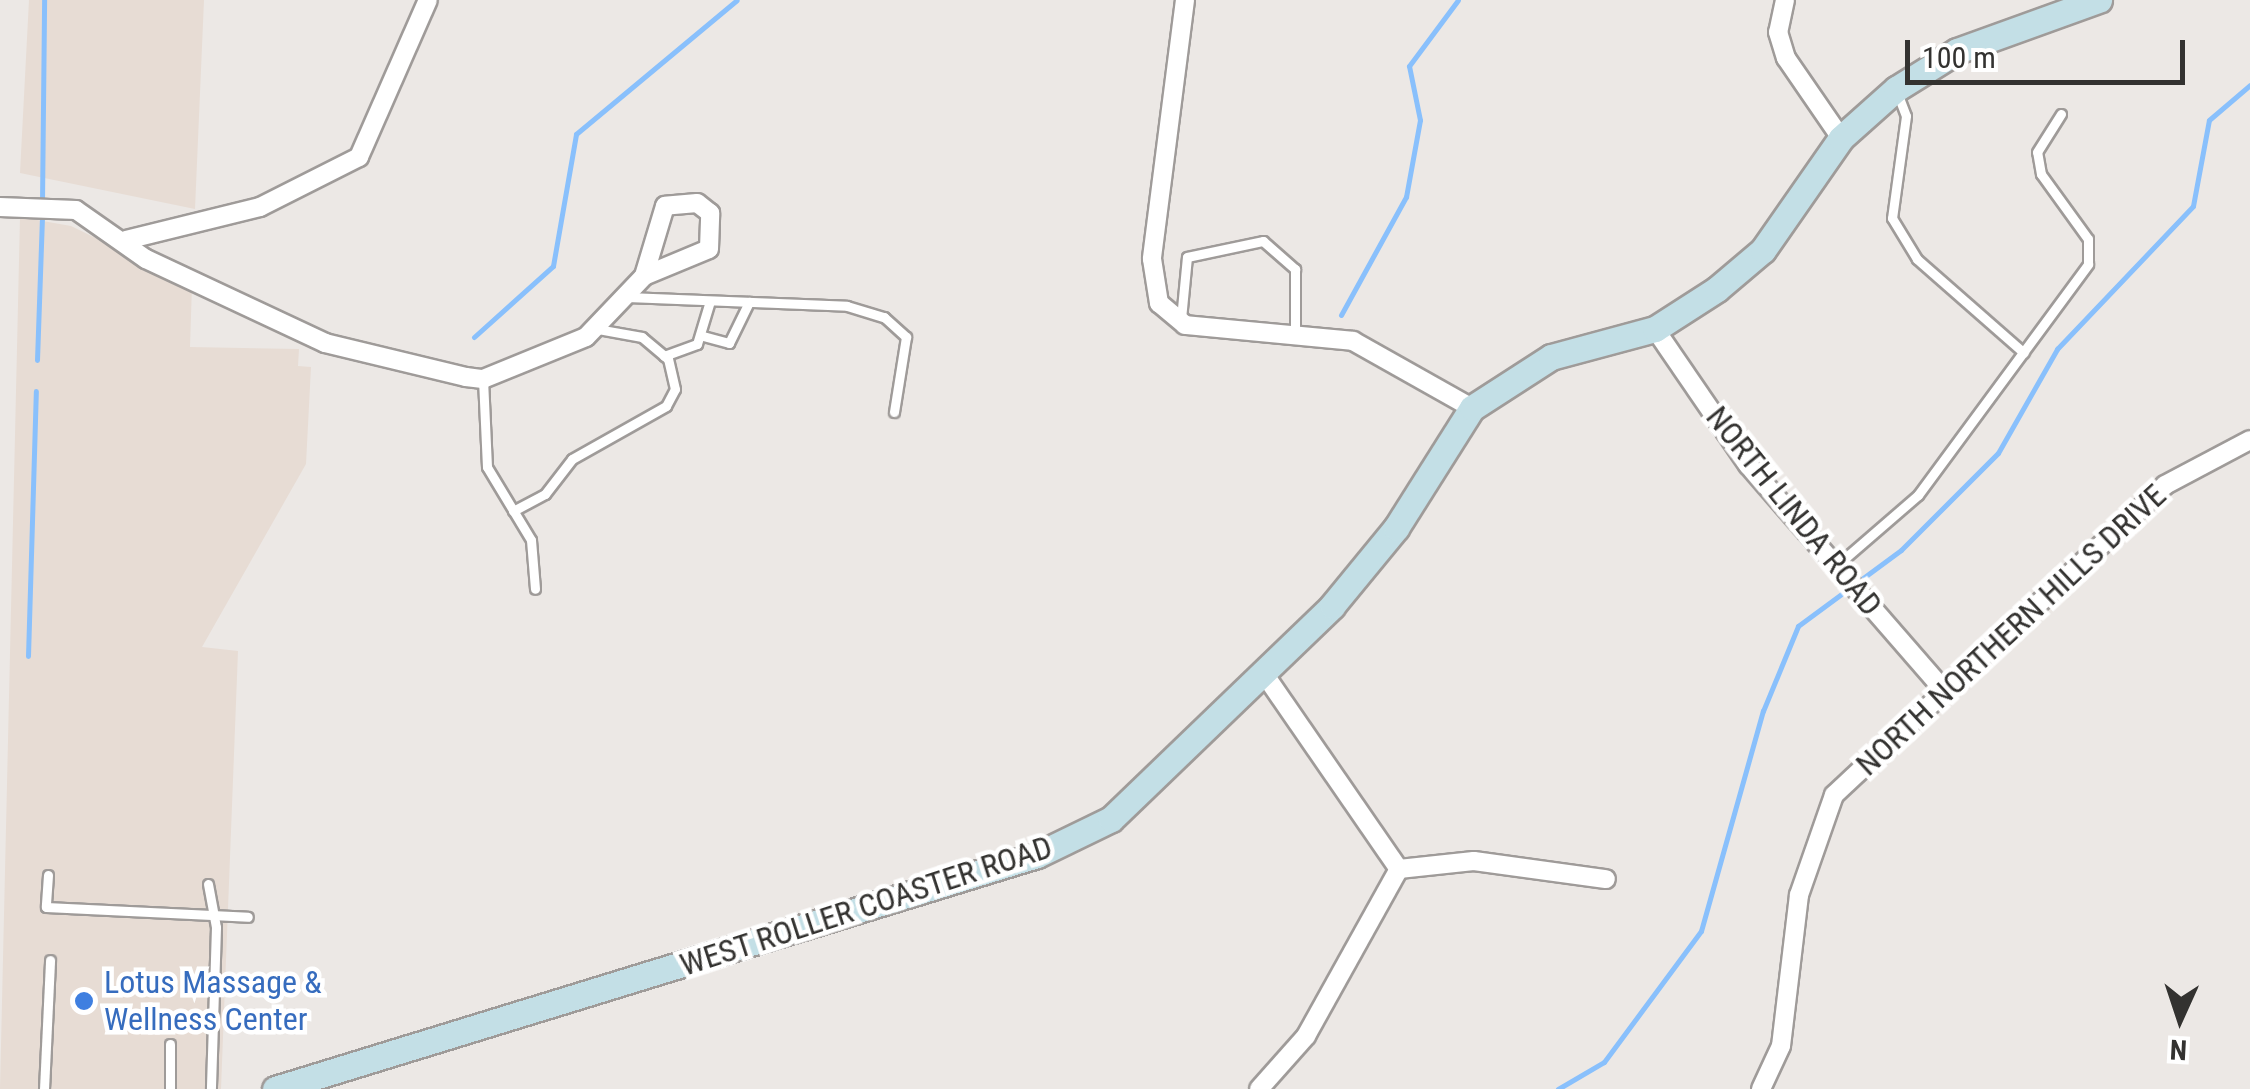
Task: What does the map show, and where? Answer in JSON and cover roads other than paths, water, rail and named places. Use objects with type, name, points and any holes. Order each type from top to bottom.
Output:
[{"type":"street","points":[[126,240],[260,207],[360,158],[428,0]]},
{"type":"street","points":[[1184,0],[1152,259],[1159,303],[1181,321],[1353,341],[1393,356],[1472,408]]},
{"type":"street","points":[[1785,0],[1778,32],[1786,58],[1841,138]]},
{"type":"street","name":"WEST ROLLER COASTER ROAD","points":[[275,1089],[1037,855],[1111,819],[1267,678],[1396,528],[1472,408],[1552,357],[1655,329],[1763,250],[1841,138],[1896,89],[1957,51],[2098,0]]},
{"type":"street","points":[[0,207],[76,210],[126,240],[146,259],[339,348],[483,379],[597,329],[644,276],[665,206],[696,203],[710,213],[709,249],[644,276]]},
{"type":"street","name":"NORTH LINDA ROAD","points":[[1655,329],[1748,465],[1941,686]]},
{"type":"street","name":"NORTH NORTHERN HILLS DRIVE","points":[[1761,1089],[1781,1046],[1813,839],[1834,795],[1941,686],[2165,485],[2250,440]]},
{"type":"street","points":[[1267,678],[1399,869]]},
{"type":"street","points":[[1399,869],[1474,861],[1606,879]]},
{"type":"street","points":[[1259,1089],[1306,1036],[1399,869]]},
{"type":"lane","points":[[1896,89],[1906,116],[1892,218],[1916,259],[2024,353]]},
{"type":"lane","points":[[1836,566],[1898,518],[2088,264],[2088,239],[2039,163],[2042,134],[2061,114]]},
{"type":"lane","points":[[1181,321],[1187,256],[1263,240],[1295,269],[1295,336]]},
{"type":"lane","points":[[628,297],[847,306],[900,328],[908,356],[894,412]]},
{"type":"lane","points":[[703,336],[710,301]]},
{"type":"lane","points":[[664,356],[703,336],[730,343],[749,302]]},
{"type":"lane","points":[[512,511],[545,494],[572,459],[666,406],[675,390],[664,356],[642,337],[597,329]]},
{"type":"lane","points":[[483,379],[486,467],[538,560],[535,589]]},
{"type":"lane","points":[[48,875],[46,907],[248,917]]},
{"type":"lane","points":[[208,884],[214,916],[211,1089]]},
{"type":"lane","points":[[44,1089],[50,960]]},
{"type":"lane","points":[[170,1044],[170,1089]]},
{"type":"waterway","points":[[42,203],[44,0]]},
{"type":"waterway","points":[[474,337],[553,266],[576,134],[737,0]]},
{"type":"waterway","points":[[1341,315],[1406,197],[1420,120],[1409,66],[1458,0]]},
{"type":"waterway","points":[[1558,1089],[1604,1062],[1701,931],[1763,711],[1798,626],[1901,550],[1998,453],[2057,349],[2193,206],[2209,120],[2250,85]]},
{"type":"waterway","points":[[37,360],[42,214]]},
{"type":"waterway","points":[[28,656],[36,391]]},
{"type":"place","name":"Lotus Massage & Wellness Center","points":[[84,1001]]}]
